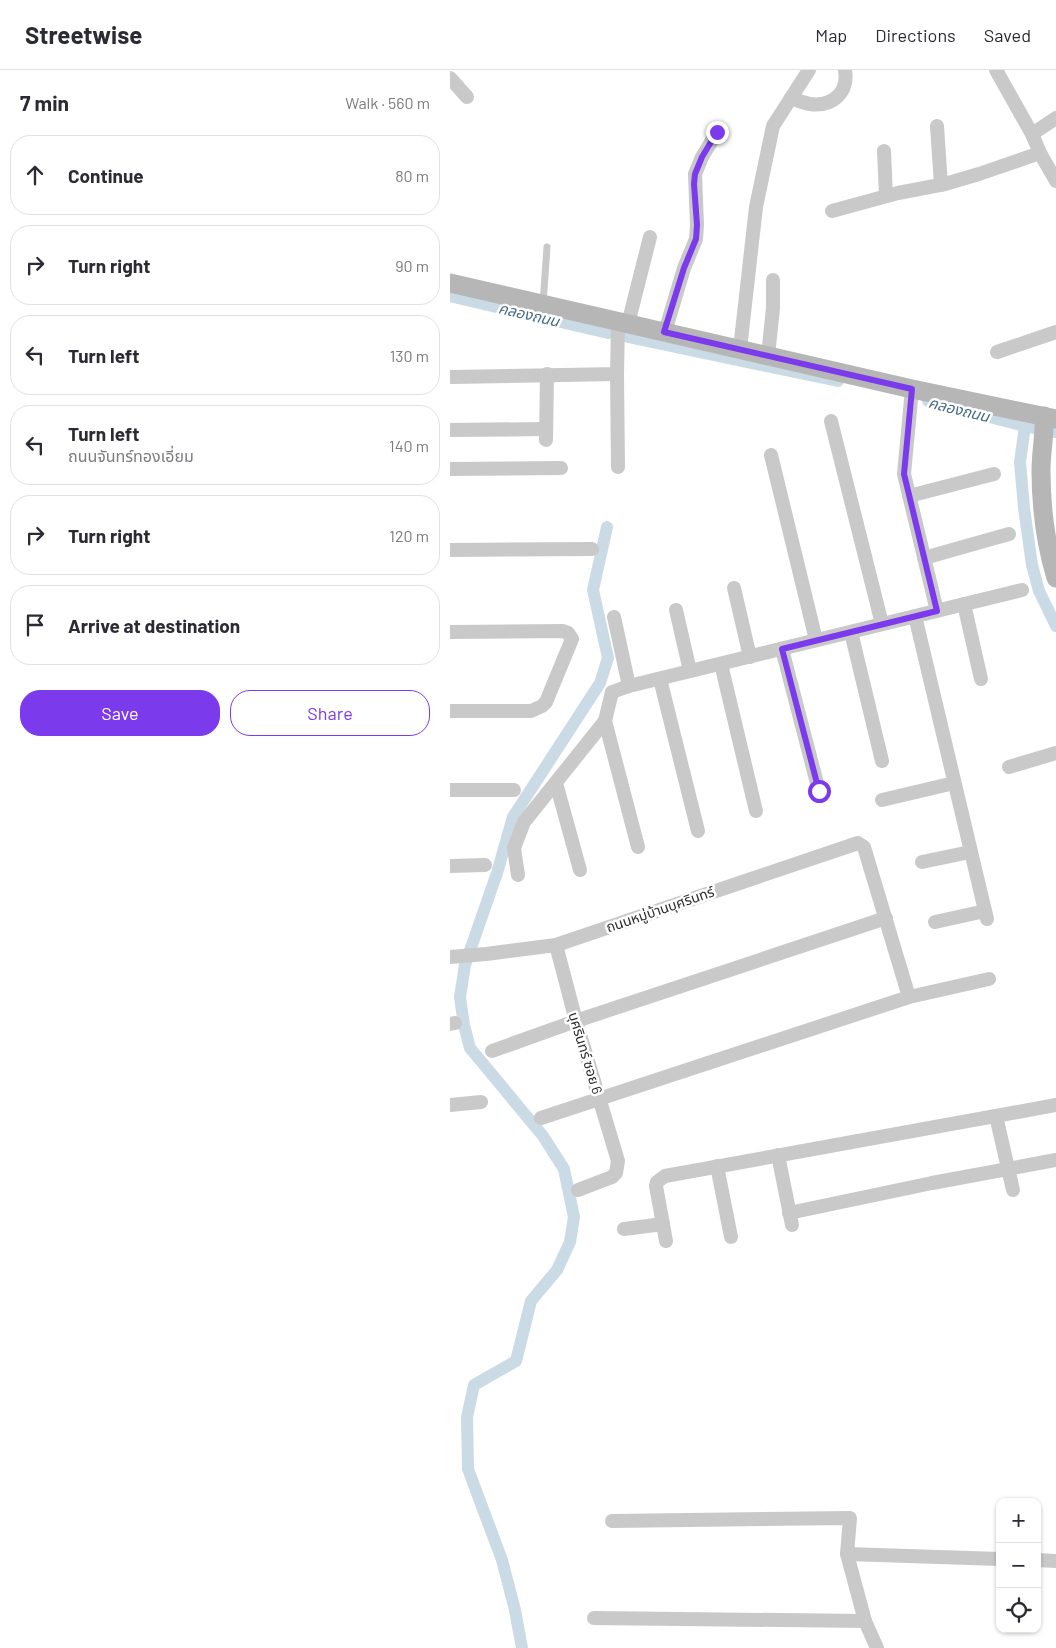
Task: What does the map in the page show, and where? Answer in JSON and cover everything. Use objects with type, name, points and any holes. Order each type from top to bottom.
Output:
[{"type":"street","points":[[740,349],[756,207],[773,126],[809,70]]},
{"type":"street","points":[[791,98],[809,104],[824,104],[836,99],[844,88],[845,70]]},
{"type":"street","points":[[996,70],[1032,134],[1056,182]]},
{"type":"street","points":[[450,78],[467,97]]},
{"type":"street","points":[[1032,134],[1056,118]]},
{"type":"street","points":[[937,126],[941,185]]},
{"type":"street","points":[[664,332],[684,268],[696,239],[695,174],[702,157],[717,132]]},
{"type":"street","points":[[884,151],[886,196]]},
{"type":"street","points":[[832,211],[886,196],[941,185],[1040,153]]},
{"type":"street","points":[[618,467],[617,374],[620,333],[650,238]]},
{"type":"street","points":[[768,356],[774,308],[773,280]]},
{"type":"street","points":[[450,283],[543,304],[620,333],[664,332],[1050,423],[1041,469],[1044,513],[1053,548],[1056,578]]},
{"type":"street","points":[[997,352],[1056,332]]},
{"type":"street","points":[[450,430],[546,435],[547,374]]},
{"type":"street","points":[[450,377],[617,374]]},
{"type":"street","points":[[912,389],[904,474],[937,611]]},
{"type":"street","points":[[832,421],[882,624]]},
{"type":"street","points":[[771,455],[816,640]]},
{"type":"street","points":[[450,469],[561,468]]},
{"type":"street","points":[[910,496],[994,474]]},
{"type":"street","points":[[924,558],[1009,534]]},
{"type":"street","points":[[450,550],[592,549]]},
{"type":"street","points":[[734,588],[750,657]]},
{"type":"street","points":[[518,875],[514,848],[524,822],[605,721],[612,692],[629,686],[1022,590]]},
{"type":"street","points":[[964,604],[981,679]]},
{"type":"street","points":[[676,610],[690,671]]},
{"type":"street","points":[[914,616],[986,915],[935,922]]},
{"type":"street","points":[[614,617],[629,686]]},
{"type":"street","points":[[450,632],[563,631],[568,633],[572,639],[546,702],[537,709],[531,711],[450,711]]},
{"type":"street","points":[[851,632],[882,762]]},
{"type":"street","points":[[782,649],[819,791]]},
{"type":"street","points":[[721,664],[756,811]]},
{"type":"street","points":[[660,679],[698,831]]},
{"type":"street","points":[[605,721],[638,847]]},
{"type":"street","points":[[1009,767],[1056,753]]},
{"type":"street","points":[[556,783],[580,870]]},
{"type":"street","points":[[882,800],[954,783]]},
{"type":"street","points":[[450,790],[514,790]]},
{"type":"street","name":"ถนนหมู่บ้านบุศรินทร์","points":[[454,957],[556,945],[855,844],[862,844],[864,848],[886,918]]},
{"type":"street","points":[[922,862],[970,852]]},
{"type":"street","points":[[450,866],[485,865]]},
{"type":"street","points":[[492,1051],[576,1021],[886,918],[909,997]]},
{"type":"street","name":"บุศรินทร์ ซอย 6","points":[[556,945],[576,1021],[618,1161],[616,1173],[612,1177],[578,1190]]},
{"type":"street","points":[[540,1118],[909,997],[989,979]]},
{"type":"street","points":[[450,1105],[481,1102]]},
{"type":"street","points":[[666,1241],[656,1186],[657,1182],[665,1176],[1056,1105]]},
{"type":"street","points":[[996,1116],[1013,1190]]},
{"type":"street","points":[[778,1155],[791,1219],[1008,1169],[1056,1160]]},
{"type":"street","points":[[717,1166],[731,1238]]},
{"type":"street","points":[[624,1229],[663,1224]]},
{"type":"street","points":[[612,1521],[850,1518],[847,1554],[865,1621],[877,1648]]},
{"type":"street","points":[[847,1554],[996,1559]]},
{"type":"street","points":[[1041,1560],[1056,1561]]},
{"type":"street","points":[[594,1618],[865,1621]]},
{"type":"lane","points":[[543,304],[547,247]]},
{"type":"waterway","name":"คลองถนน","points":[[450,296],[608,333]]},
{"type":"waterway","name":"คลองถนน","points":[[628,337],[838,381]]},
{"type":"waterway","name":"คลองถนน","points":[[928,401],[1056,432]]},
{"type":"waterway","points":[[1025,426],[1020,462],[1032,565],[1039,591],[1056,626]]},
{"type":"waterway","points":[[522,1648],[515,1610],[502,1560],[468,1469],[467,1417],[474,1385],[516,1361],[531,1301],[557,1270],[570,1242],[574,1217],[564,1169],[543,1136],[470,1048],[460,997],[465,965],[497,873],[513,817],[600,683],[608,658],[593,590],[607,527]]},
{"type":"route","points":[[717,132],[697,166],[694,184],[697,225],[696,239],[684,268],[664,332],[912,389],[904,474],[937,611],[782,649],[819,791]]}]
